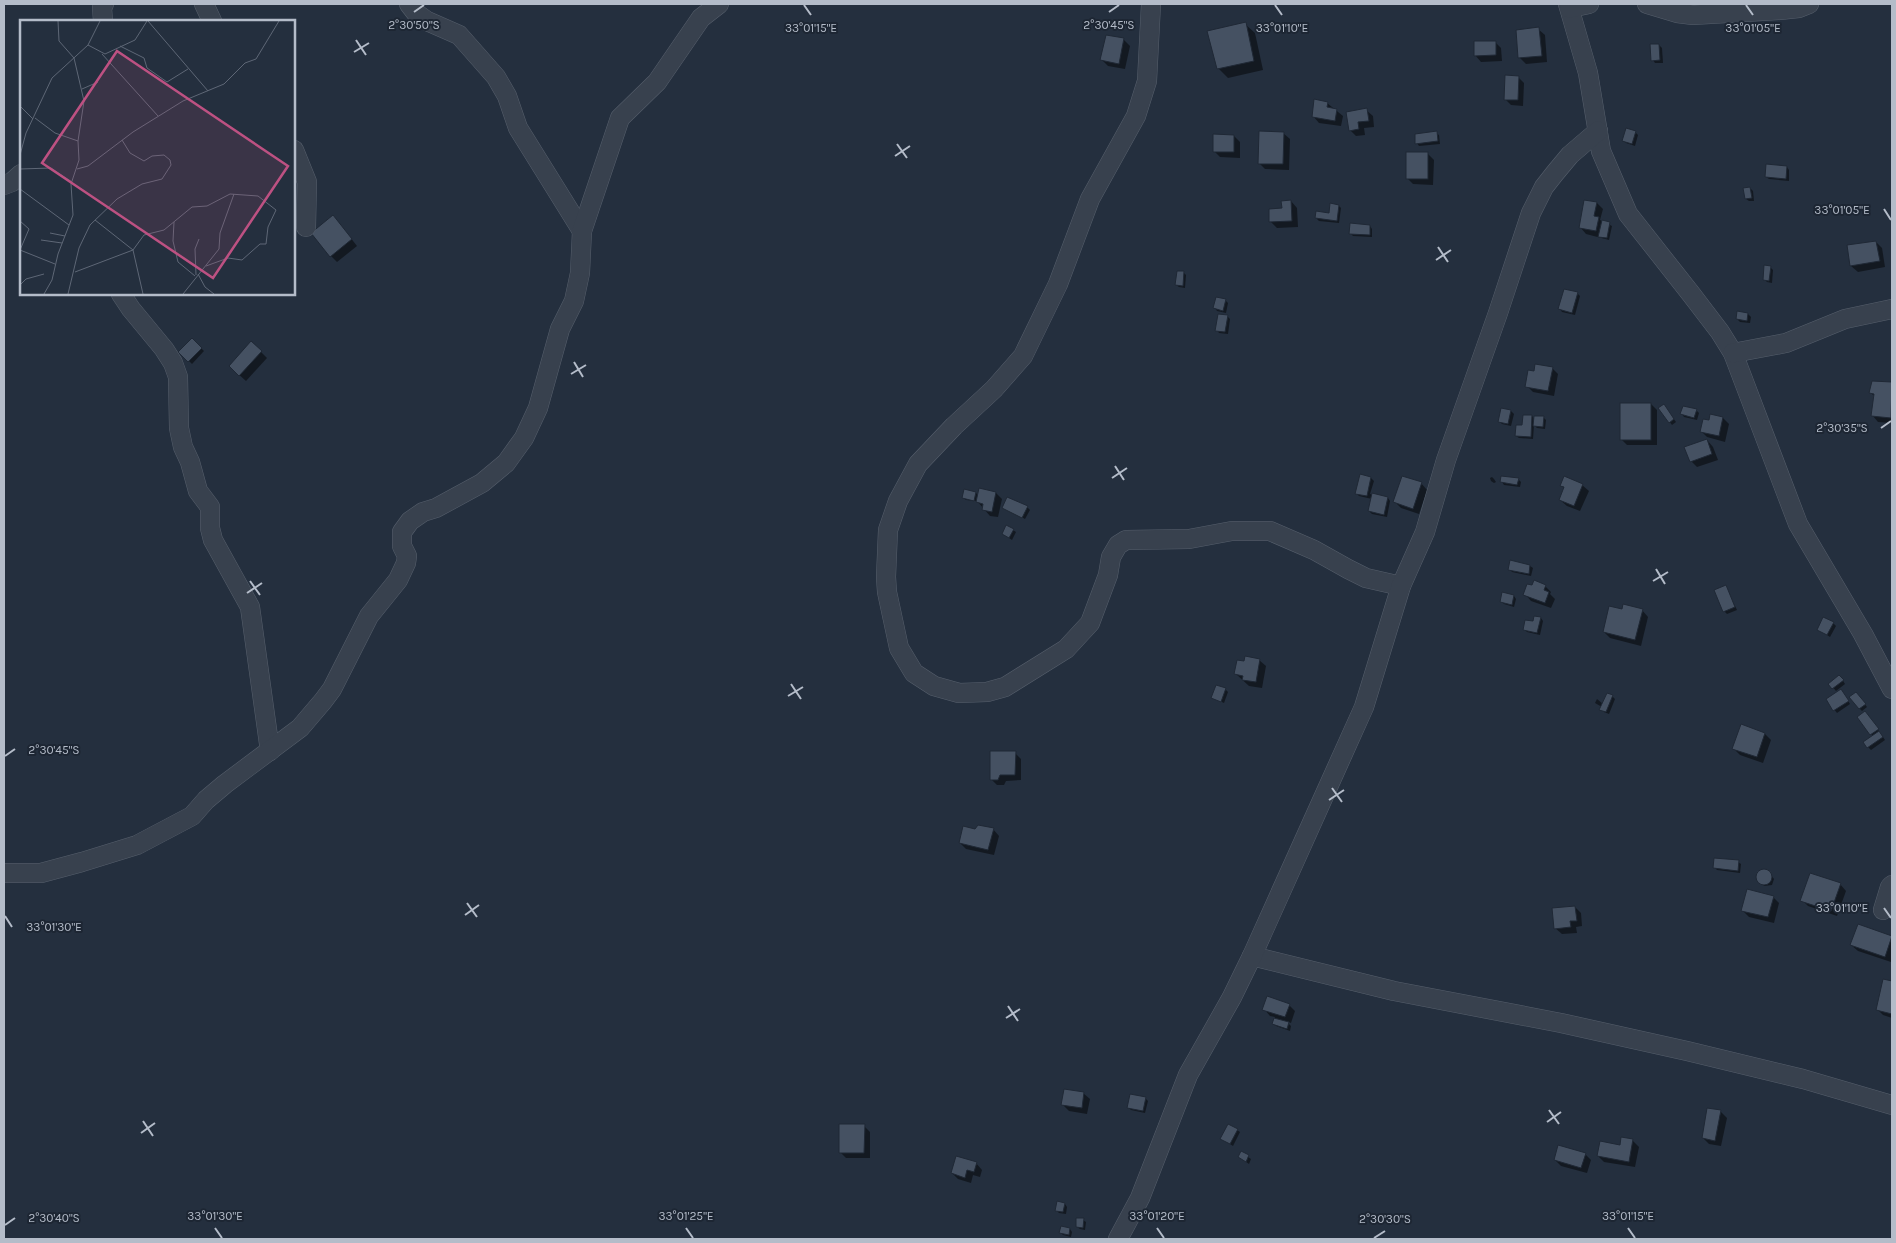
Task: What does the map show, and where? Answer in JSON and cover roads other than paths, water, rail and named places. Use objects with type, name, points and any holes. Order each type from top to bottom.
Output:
[{"type":"street","points":[[103,20],[102,8],[104,4]]},
{"type":"street","points":[[204,4],[212,20]]},
{"type":"street","points":[[409,4],[416,13],[427,21],[459,35],[496,77],[507,96],[518,128],[582,231]]},
{"type":"street","points":[[4,874],[41,873],[137,845],[192,816],[218,790],[300,728],[332,688],[369,616],[398,580],[406,563],[407,556],[402,546],[402,532],[410,521],[482,483],[506,463],[524,438],[538,408],[560,329],[574,301],[580,273],[582,231],[620,118],[658,82],[701,18],[719,4]]},
{"type":"street","points":[[1151,4],[1148,81],[1136,116],[1090,199],[1058,284],[1023,356],[994,389],[954,426],[918,464],[898,501],[888,530],[886,585],[890,614],[899,648],[914,673],[934,686],[959,693],[987,692],[1005,687],[1066,648],[1090,623],[1108,575],[1111,557],[1118,545],[1126,540],[1189,539],[1232,530],[1270,531],[1314,550],[1366,578],[1401,586]]},
{"type":"street","points":[[1590,4],[1569,6],[1588,73],[1601,151],[1628,214],[1720,332],[1733,353],[1798,524],[1863,634],[1892,689]]},
{"type":"street","points":[[1647,4],[1677,13],[1693,15],[1780,10],[1799,8],[1809,4]]},
{"type":"street","points":[[1118,1239],[1140,1198],[1188,1075],[1232,997],[1252,956],[1364,707],[1401,586],[1425,532],[1446,460],[1498,314],[1531,213],[1544,187],[1555,173],[1570,155],[1598,131]]},
{"type":"street","points":[[295,152],[307,182],[306,227]]},
{"type":"street","points":[[4,185],[12,182],[20,175]]},
{"type":"street","points":[[122,295],[164,349],[173,363],[178,377],[179,428],[183,447],[190,462],[198,491],[210,507],[210,528],[213,540],[250,607],[270,751]]},
{"type":"street","points":[[1733,353],[1786,343],[1845,320],[1892,309]]},
{"type":"street","points":[[1883,910],[1892,885]]},
{"type":"street","points":[[1252,956],[1394,991],[1560,1023],[1687,1051],[1803,1079],[1892,1105]]}]
